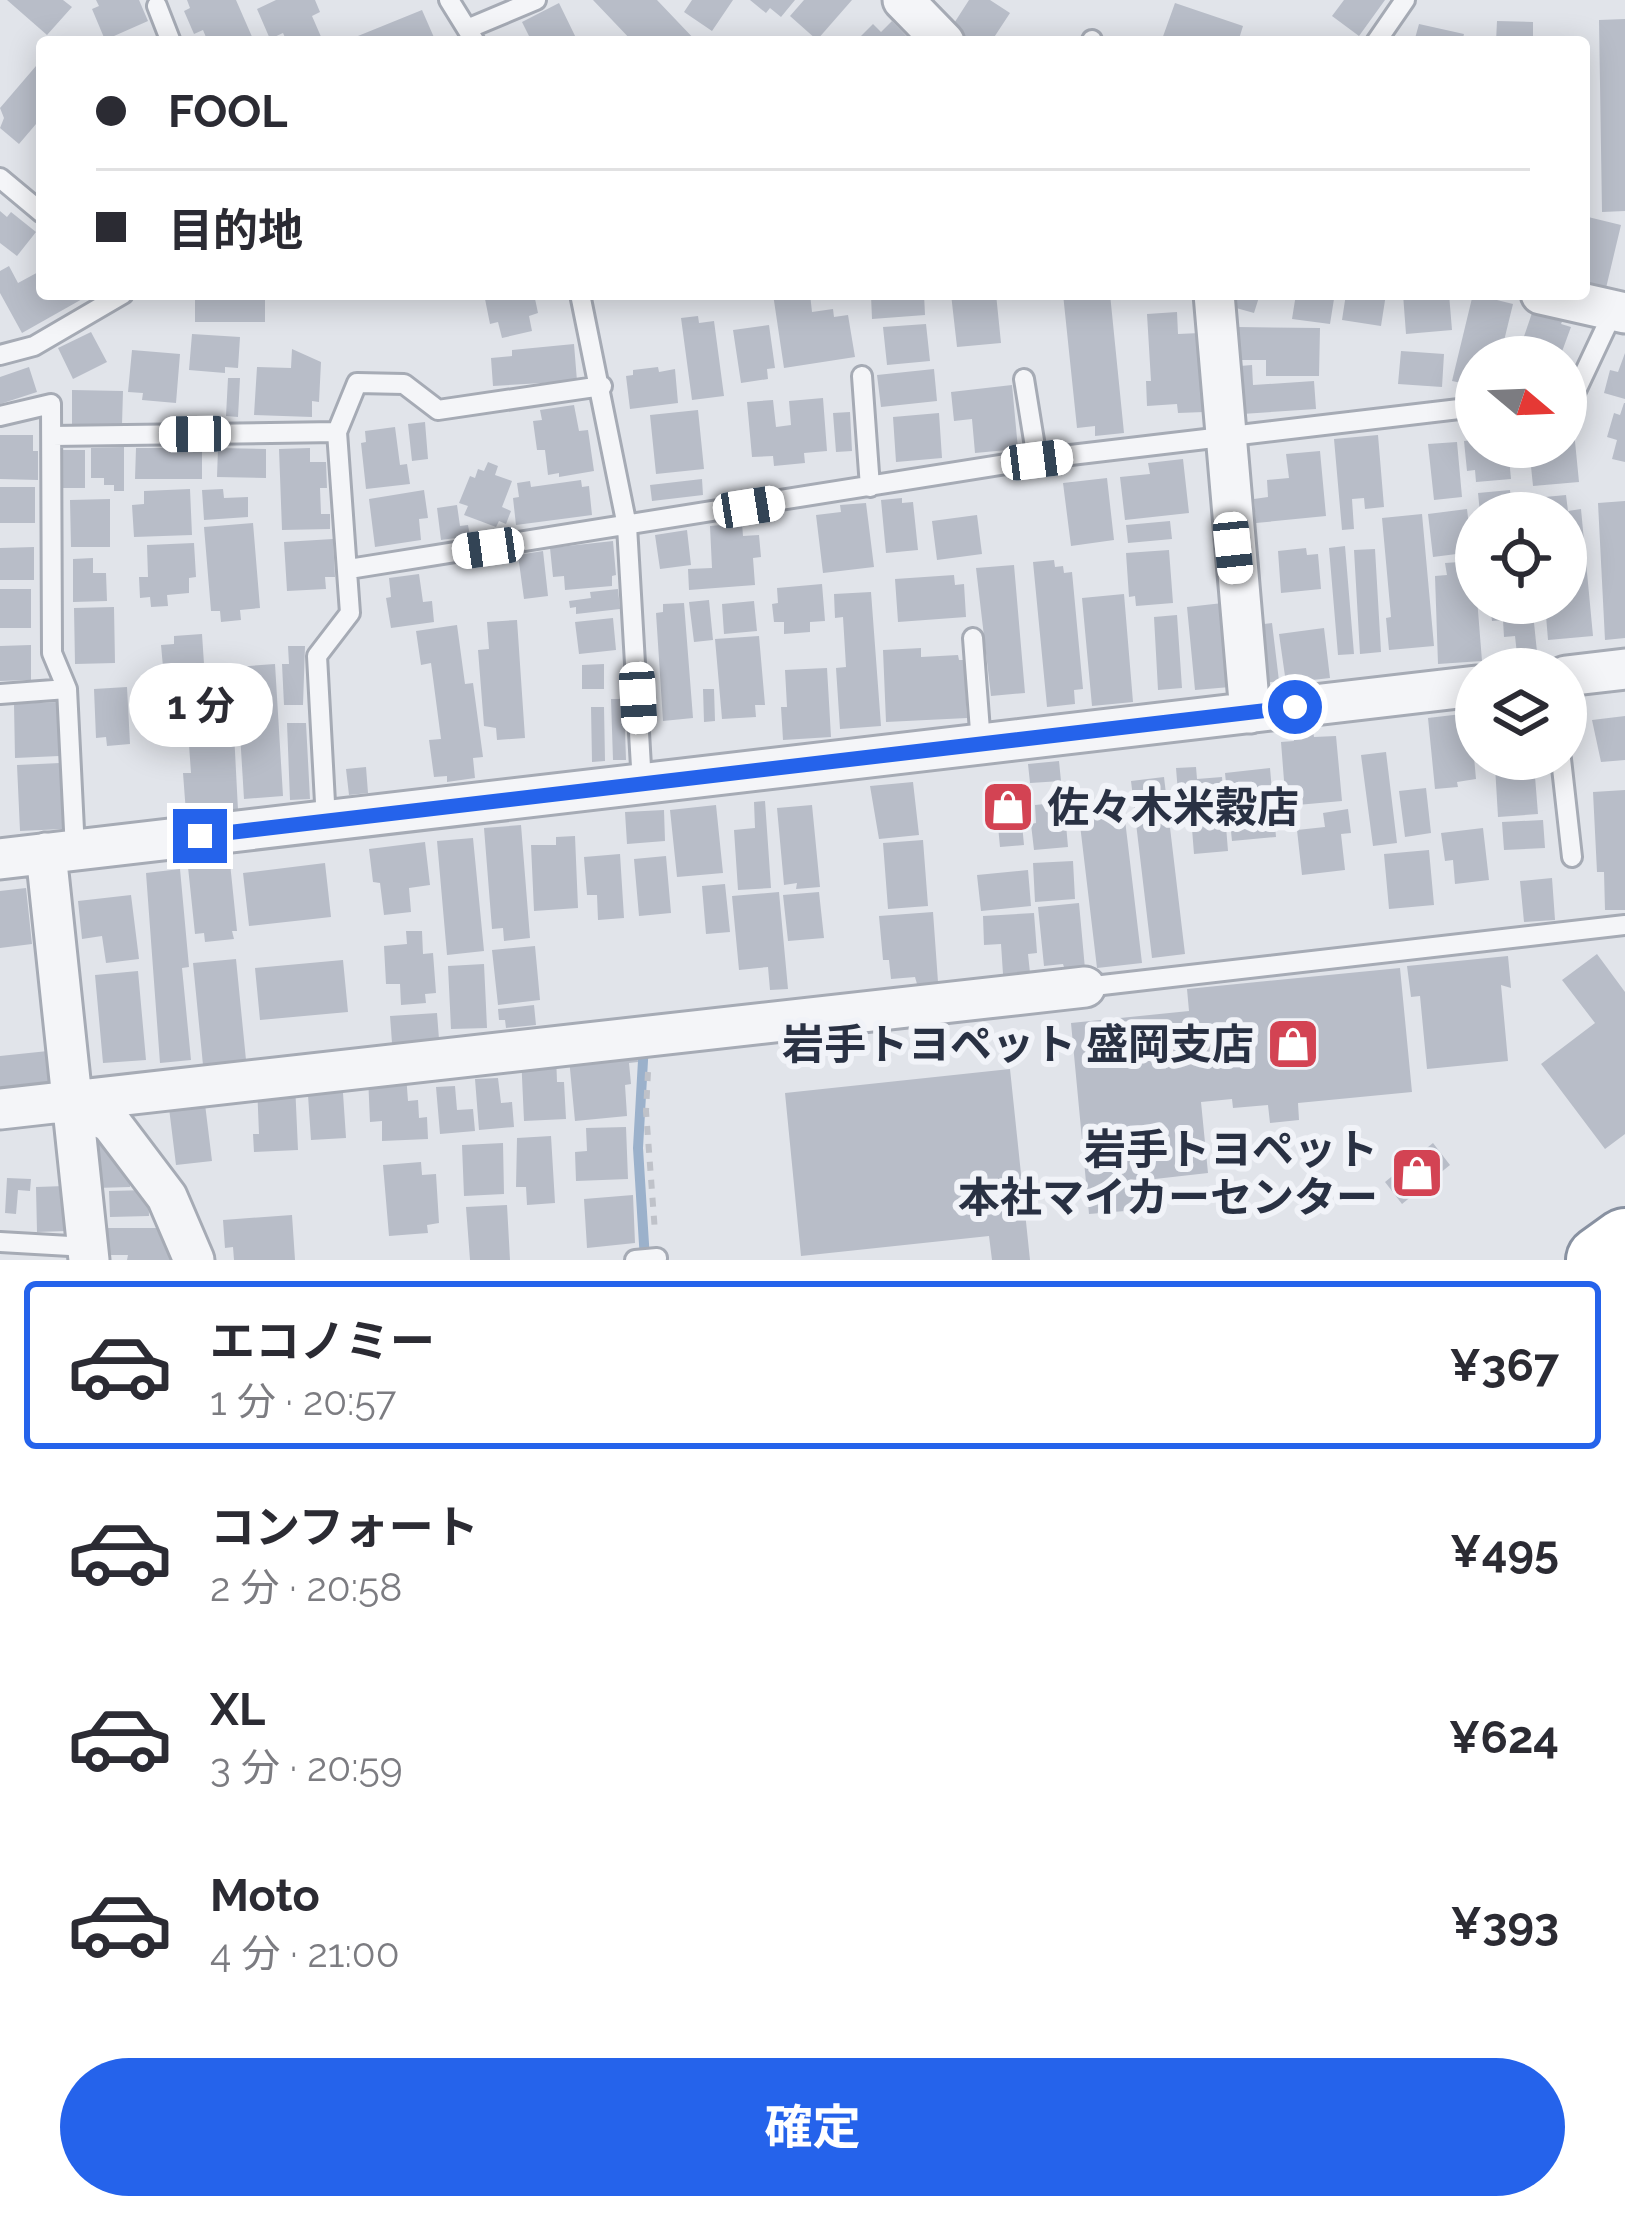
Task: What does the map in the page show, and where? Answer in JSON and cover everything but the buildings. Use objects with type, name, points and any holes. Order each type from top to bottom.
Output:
[{"type":"highway","points":[[1600,1260],[1625,1243]]},
{"type":"street","points":[[903,0],[938,36]]},
{"type":"street","points":[[1214,300],[1250,713]]},
{"type":"street","points":[[1567,300],[1620,312]]},
{"type":"street","points":[[1587,674],[1625,669]]},
{"type":"street","points":[[0,859],[1455,689]]},
{"type":"street","points":[[60,852],[88,1253]]},
{"type":"street","points":[[0,1109],[1085,987]]},
{"type":"street","points":[[74,1102],[111,1123],[167,1197],[194,1260]]},
{"type":"lane","points":[[449,0],[471,35],[536,0]]},
{"type":"lane","points":[[1380,36],[1405,0]]},
{"type":"lane","points":[[157,6],[170,36]]},
{"type":"lane","points":[[0,178],[36,208]]},
{"type":"lane","points":[[0,355],[34,346],[113,300]]},
{"type":"lane","points":[[581,300],[627,526],[642,784]]},
{"type":"lane","points":[[1587,372],[1620,312]]},
{"type":"lane","points":[[862,376],[870,487]]},
{"type":"lane","points":[[1024,379],[1037,460]]},
{"type":"lane","points":[[326,821],[317,656],[350,613],[337,432],[358,383],[404,383],[438,410],[602,386]]},
{"type":"lane","points":[[0,416],[51,404],[52,652],[67,689],[60,852]]},
{"type":"lane","points":[[349,568],[1037,460],[1455,410]]},
{"type":"lane","points":[[52,436],[337,432]]},
{"type":"lane","points":[[973,638],[980,744]]},
{"type":"lane","points":[[0,694],[67,689]]},
{"type":"lane","points":[[1563,780],[1572,856]]},
{"type":"lane","points":[[1085,987],[1625,925]]},
{"type":"lane","points":[[0,1242],[88,1253]]},
{"type":"lane","points":[[634,1260],[657,1258]]},
{"type":"path","points":[[652,1035],[646,1111],[657,1258]]},
{"type":"waterway","points":[[644,1043],[638,1148],[645,1260]]},
{"type":"place","name":"佐々木米穀店","points":[[1008,807]]},
{"type":"place","name":"岩手トヨペット 盛岡支店","points":[[1293,1044]]},
{"type":"place","name":"岩手トヨペット 本社マイカーセンター","points":[[1417,1173]]},
{"type":"route","points":[[200,836],[1295,707]]}]
